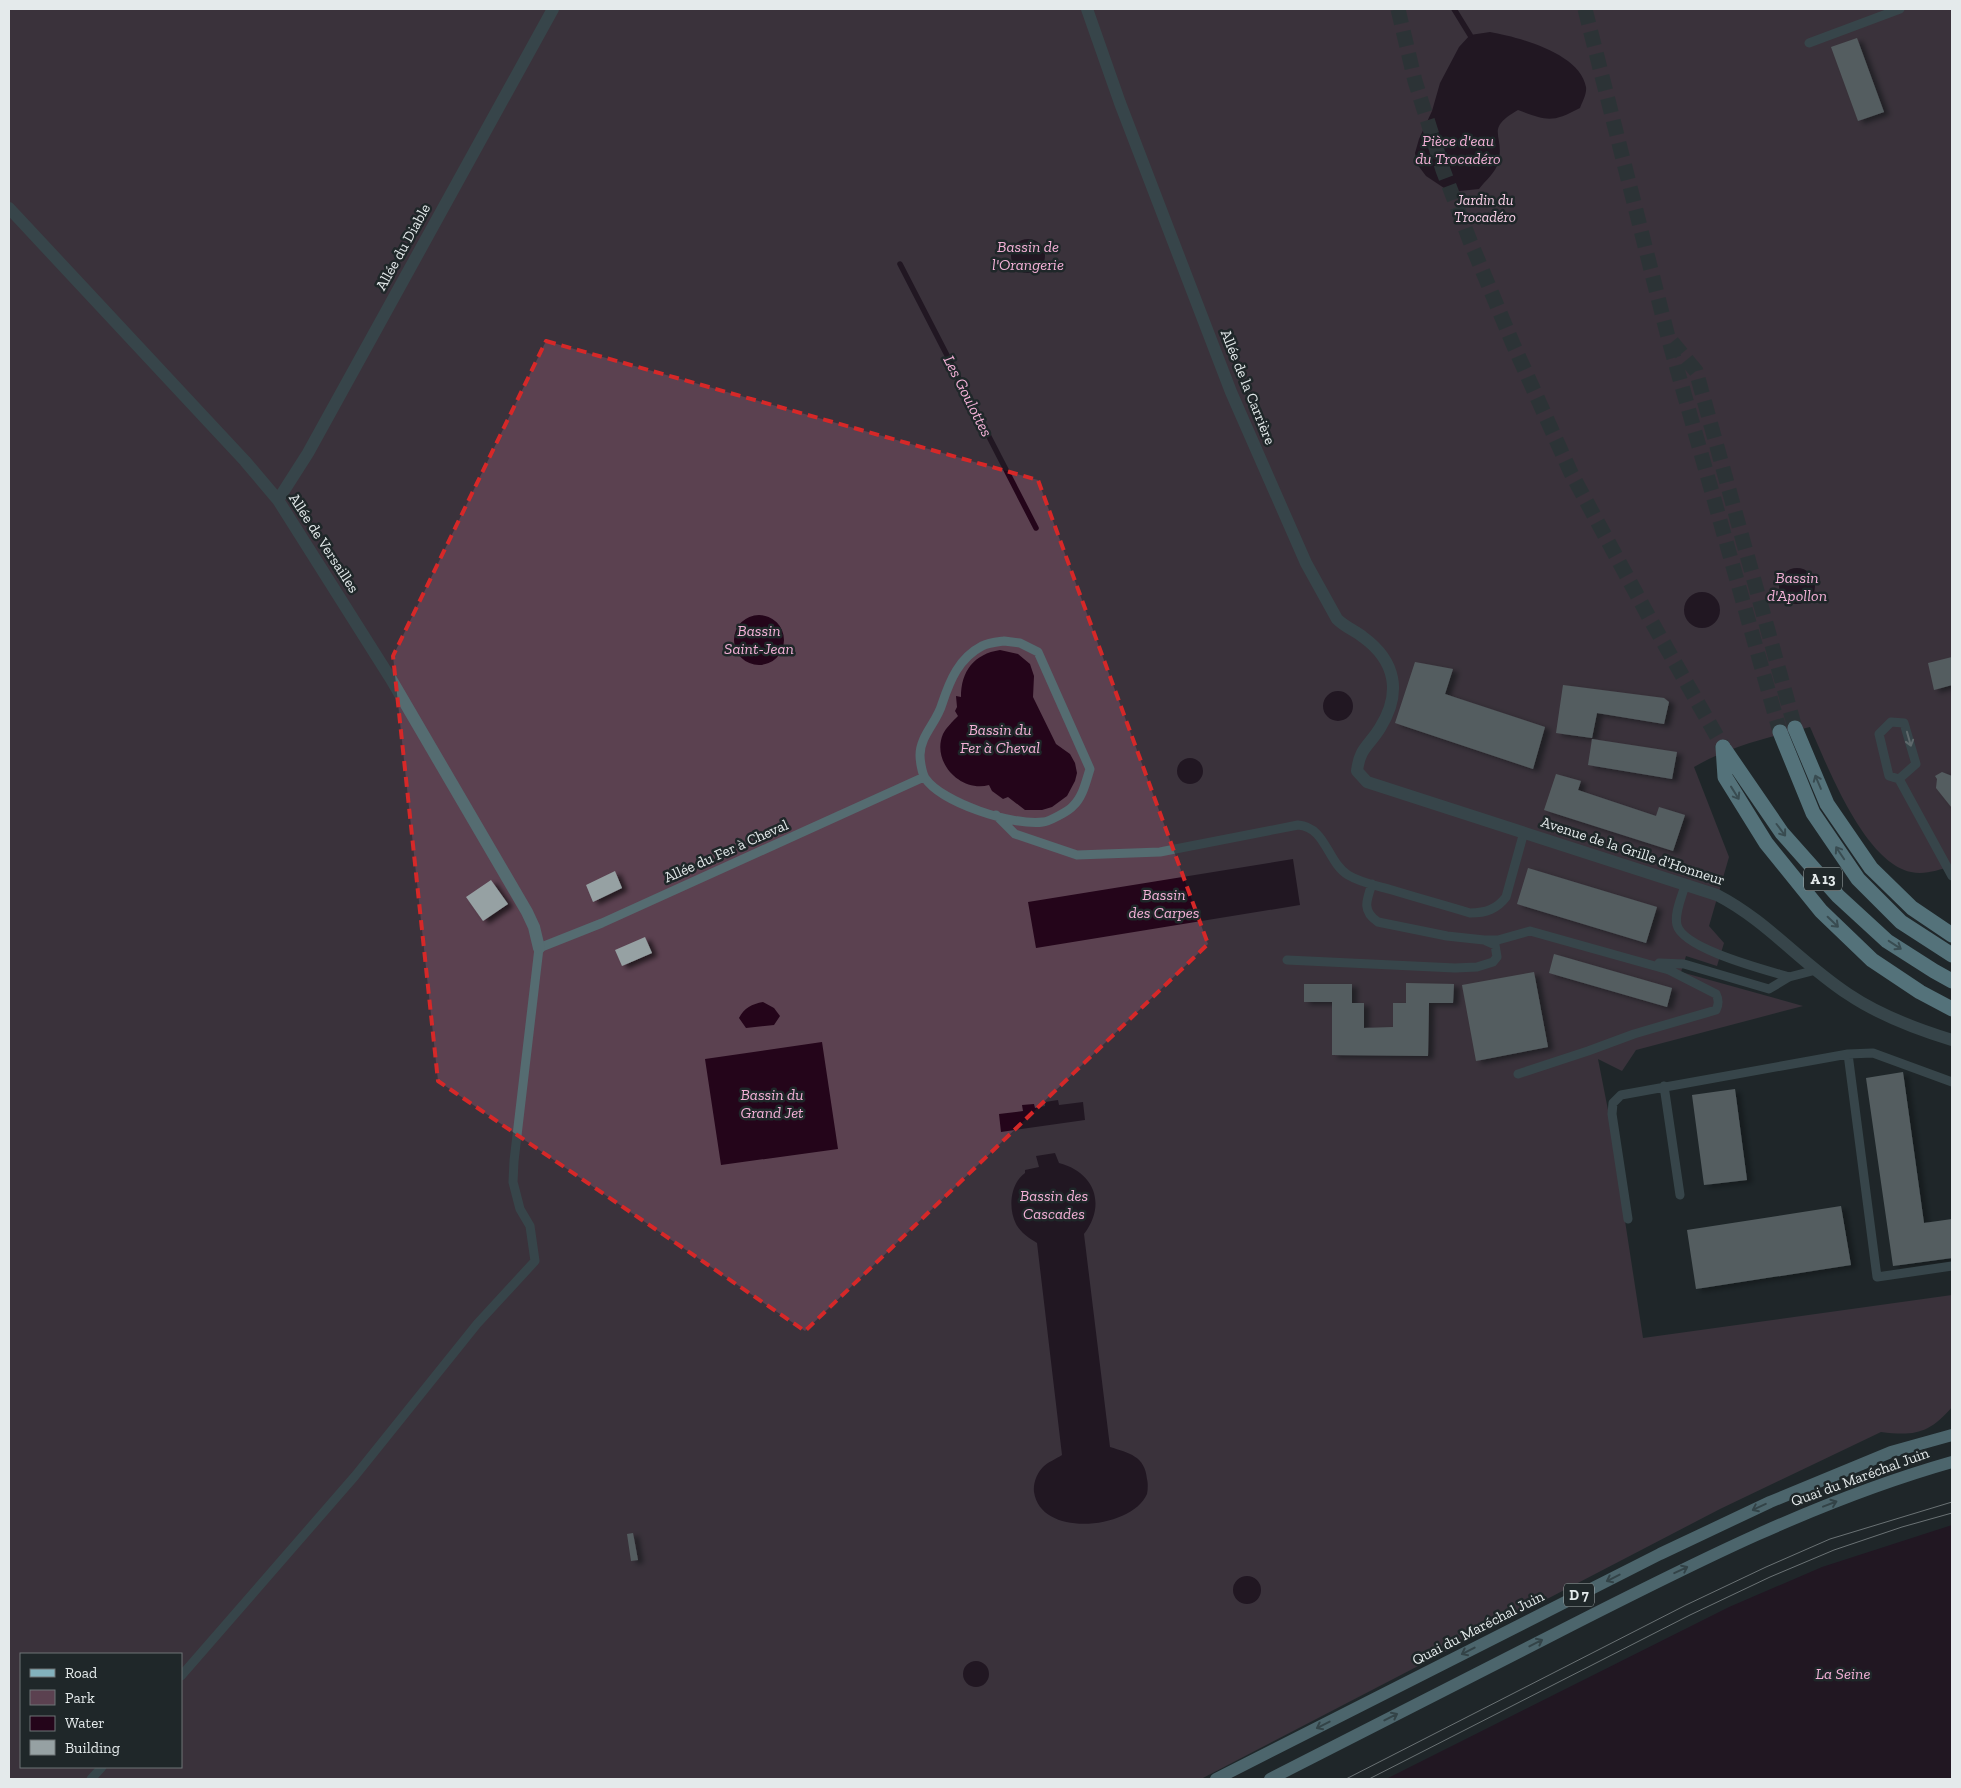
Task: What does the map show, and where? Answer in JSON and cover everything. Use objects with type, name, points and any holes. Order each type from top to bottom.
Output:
[{"type":"highway","name":"A 13","points":[[1952,935],[1912,908],[1871,868],[1828,804],[1788,730],[1813,813],[1858,879],[1901,922],[1952,955]]},
{"type":"highway","name":"A 13","points":[[1952,980],[1934,971],[1887,940],[1838,896],[1782,832],[1723,747],[1725,776],[1766,843],[1821,911],[1872,960],[1920,992],[1952,1009]]},
{"type":"main road","name":"Quai du Maréchal Juin","points":[[1216,1779],[1660,1554],[1770,1502],[1890,1452],[1952,1435]]},
{"type":"main road","name":"Quai du Maréchal Juin","points":[[1270,1779],[1670,1575],[1764,1531],[1899,1477],[1952,1462]]},
{"type":"street","name":"Allée du Diable","points":[[278,500],[308,453],[554,9]]},
{"type":"street","name":"Allée de la Carrière","points":[[1087,9],[1120,103],[1231,392],[1297,543],[1337,619],[1345,627],[1362,636],[1373,645],[1382,656],[1393,680],[1394,693],[1386,716],[1380,728],[1363,748]]},
{"type":"street","name":"Allée de Versailles","points":[[9,208],[245,461],[278,500],[391,679],[527,912],[534,927],[539,948]]},
{"type":"street","name":"Avenue de la Grille d'Honneur","points":[[1363,748],[1358,758],[1357,771],[1367,782],[1717,895],[1735,904],[1846,994],[1870,1008],[1925,1032],[1952,1040]]},
{"type":"lane","points":[[1809,42],[1900,9]]},
{"type":"lane","points":[[1004,640],[1020,643],[1038,652],[1090,768],[1082,795],[1072,807],[1044,822],[1020,822],[967,807],[942,794],[924,777],[920,756],[922,742],[940,710],[949,684],[959,664],[983,645],[1004,640]]},
{"type":"lane","points":[[1899,779],[1916,764],[1904,723],[1891,722],[1878,734],[1889,776],[1899,779],[1952,876]]},
{"type":"lane","name":"Allée du Fer à Cheval","points":[[539,948],[602,923],[924,777]]},
{"type":"lane","points":[[996,815],[1015,834],[1077,855],[1160,852],[1298,825],[1305,826],[1311,829],[1323,841],[1333,858],[1347,875],[1470,913],[1492,910],[1500,905],[1506,897],[1524,832]]},
{"type":"lane","points":[[1372,884],[1367,900],[1367,908],[1369,916],[1378,922],[1446,936],[1484,940],[1498,940],[1530,931],[1669,970],[1716,994],[1719,1004],[1716,1010],[1634,1034],[1518,1074]]},
{"type":"lane","points":[[1686,885],[1676,916],[1680,933],[1686,939],[1711,952],[1790,977]]},
{"type":"lane","points":[[1287,960],[1400,966],[1477,967],[1493,962],[1497,957],[1495,945],[1484,940]]},
{"type":"lane","points":[[182,1675],[355,1476],[478,1324],[535,1261],[530,1226],[520,1209],[514,1182],[514,1160],[539,948]]},
{"type":"lane","points":[[1648,963],[1684,964],[1769,989],[1790,977],[1816,970]]},
{"type":"lane","points":[[1628,1219],[1612,1114],[1613,1103],[1621,1094],[1848,1054],[1873,1053],[1952,1082]]},
{"type":"lane","points":[[1848,1054],[1877,1277],[1952,1266]]},
{"type":"lane","points":[[1664,1086],[1680,1195]]},
{"type":"lane","points":[[91,1779],[101,1768]]},
{"type":"highlighted area","points":[[546,341],[1038,480],[1208,944],[805,1331],[438,1081],[393,656]]},
{"type":"green space","name":"Jardin du Trocadéro","points":[[9,9],[1952,9],[1952,866],[1926,872],[1911,872],[1894,865],[1878,851],[1863,832],[1837,788],[1810,727],[1736,748],[1694,767],[1729,857],[1709,926],[1724,943],[1717,966],[1686,956],[1681,972],[1803,1006],[1636,1050],[1622,1071],[1598,1059],[1608,1110],[1643,1338],[1952,1295],[1952,1407],[1936,1423],[1928,1428],[1903,1434],[1881,1432],[1720,1509],[1201,1779],[9,1779]]},
{"type":"water","name":"Pièce d'eau du Trocadéro","points":[[1490,32],[1531,43],[1560,56],[1581,75],[1586,92],[1580,108],[1563,116],[1549,119],[1518,110],[1507,117],[1498,128],[1500,154],[1493,173],[1479,189],[1450,192],[1426,176],[1417,164],[1415,153],[1419,139],[1432,111],[1440,83],[1459,47],[1470,35]]},
{"type":"water","name":"Bassin de l'Orangerie","points":[[1028,239],[1035,240],[1040,244],[1044,249],[1044,263],[1040,268],[1035,272],[1028,273],[1021,272],[1016,268],[1012,263],[1011,256],[1012,249],[1016,244],[1021,240]]},
{"type":"water","name":"Bassin d'Apollon","points":[[1797,568],[1804,569],[1810,573],[1814,579],[1814,593],[1810,599],[1804,603],[1797,604],[1790,603],[1784,599],[1780,593],[1779,586],[1780,579],[1784,573],[1790,569]]},
{"type":"water","points":[[1702,592],[1709,593],[1715,597],[1719,603],[1719,617],[1715,623],[1709,627],[1702,628],[1695,627],[1689,623],[1685,617],[1684,610],[1685,603],[1689,597],[1695,593]]},
{"type":"water","name":"Bassin Saint-Jean","points":[[759,615],[769,617],[777,622],[782,630],[784,640],[782,650],[777,658],[769,663],[759,665],[749,663],[741,658],[736,650],[734,640],[736,630],[741,622],[749,617]]},
{"type":"water","name":"Bassin du Fer à Cheval","points":[[1000,650],[1018,654],[1030,664],[1034,676],[1033,697],[1056,744],[1070,754],[1075,763],[1077,773],[1067,796],[1052,807],[1042,810],[1025,810],[1008,797],[1003,799],[992,791],[989,785],[978,786],[959,780],[945,765],[941,755],[940,745],[943,734],[958,716],[955,711],[957,707],[956,696],[961,697],[963,679],[966,672],[983,655]]},
{"type":"water","points":[[1338,691],[1344,692],[1352,700],[1352,712],[1344,720],[1338,721],[1332,720],[1324,712],[1323,706],[1324,700],[1332,692]]},
{"type":"water","points":[[1190,758],[1200,761],[1203,771],[1200,781],[1190,784],[1180,781],[1177,771],[1180,761]]},
{"type":"water","name":"Bassin des Carpes","points":[[1293,859],[1300,905],[1036,948],[1028,902]]},
{"type":"water","points":[[763,1002],[774,1008],[780,1016],[774,1025],[746,1028],[739,1018],[749,1007]]},
{"type":"water","name":"Bassin du Grand Jet","points":[[822,1042],[838,1149],[721,1165],[705,1059]]},
{"type":"water","points":[[1058,1100],[1059,1105],[1083,1102],[1085,1120],[1001,1132],[999,1114],[1023,1111],[1022,1105],[1034,1104],[1035,1108],[1045,1106],[1045,1102]]},
{"type":"water","name":"Bassin des Cascades","points":[[1055,1153],[1059,1163],[1071,1167],[1088,1182],[1093,1191],[1095,1201],[1095,1212],[1084,1234],[1110,1447],[1130,1454],[1139,1460],[1146,1471],[1148,1482],[1147,1494],[1138,1506],[1124,1515],[1106,1521],[1087,1524],[1069,1523],[1052,1517],[1040,1507],[1034,1492],[1037,1475],[1041,1469],[1062,1455],[1037,1243],[1025,1235],[1016,1224],[1011,1204],[1013,1190],[1016,1183],[1025,1173],[1025,1170],[1039,1167],[1036,1156]]},
{"type":"water","name":"La Seine","points":[[1952,1525],[1952,1779],[1386,1779],[1729,1607],[1822,1567]]},
{"type":"water","points":[[1247,1576],[1257,1580],[1261,1590],[1257,1600],[1247,1604],[1237,1600],[1233,1590],[1237,1580]]},
{"type":"water","points":[[976,1661],[986,1664],[989,1674],[986,1684],[976,1687],[966,1684],[963,1674],[966,1664]]},
{"type":"building","points":[[1857,38],[1884,112],[1858,121],[1831,47]]},
{"type":"building","points":[[1952,657],[1952,685],[1934,690],[1928,663]]},
{"type":"building","points":[[1415,662],[1453,669],[1445,694],[1545,727],[1533,769],[1395,723]]},
{"type":"building","points":[[1563,685],[1664,698],[1669,702],[1664,724],[1597,713],[1592,738],[1556,733]]},
{"type":"building","points":[[1592,739],[1677,752],[1672,779],[1588,765]]},
{"type":"building","points":[[1942,772],[1952,776],[1952,808],[1936,788],[1937,779],[1935,776]]},
{"type":"building","points":[[1556,774],[1581,781],[1578,790],[1656,816],[1659,807],[1685,815],[1673,851],[1544,810]]},
{"type":"building","points":[[1528,868],[1657,907],[1646,943],[1517,904]]},
{"type":"building","points":[[615,871],[622,888],[593,902],[586,885]]},
{"type":"building","points":[[491,880],[508,904],[483,921],[466,897]]},
{"type":"building","points":[[645,937],[652,953],[622,966],[615,950]]},
{"type":"building","points":[[1554,954],[1672,988],[1667,1007],[1549,973]]},
{"type":"building","points":[[1534,972],[1548,1047],[1476,1061],[1462,985]]},
{"type":"building","points":[[1406,983],[1454,984],[1453,1003],[1429,1003],[1428,1056],[1332,1055],[1332,1002],[1304,1002],[1304,984],[1352,984],[1352,1003],[1364,1003],[1364,1028],[1393,1027],[1393,1003],[1406,1003]]},
{"type":"building","points":[[1903,1072],[1924,1223],[1952,1219],[1952,1258],[1893,1266],[1866,1078]]},
{"type":"building","points":[[1735,1089],[1747,1180],[1704,1185],[1692,1095]]},
{"type":"building","points":[[1841,1206],[1851,1265],[1696,1289],[1687,1230]]},
{"type":"building","points":[[633,1533],[638,1560],[631,1561],[627,1534]]},
{"type":"waterway","points":[[1454,9],[1470,35]]},
{"type":"waterway","name":"Les Goulottes","points":[[900,264],[1036,528]]},
{"type":"tunnel","points":[[1398,9],[1415,81],[1443,170],[1513,344],[1571,473],[1650,619],[1723,747]]},
{"type":"tunnel","points":[[1585,9],[1668,337],[1780,732]]},
{"type":"tunnel","points":[[1672,342],[1696,371],[1795,728]]},
{"type":"tram line","points":[[1346,1779],[1686,1605],[1766,1567],[1830,1539],[1952,1502]]},
{"type":"tram line","points":[[1369,1779],[1690,1615],[1770,1577],[1834,1550],[1902,1527],[1952,1513]]}]
